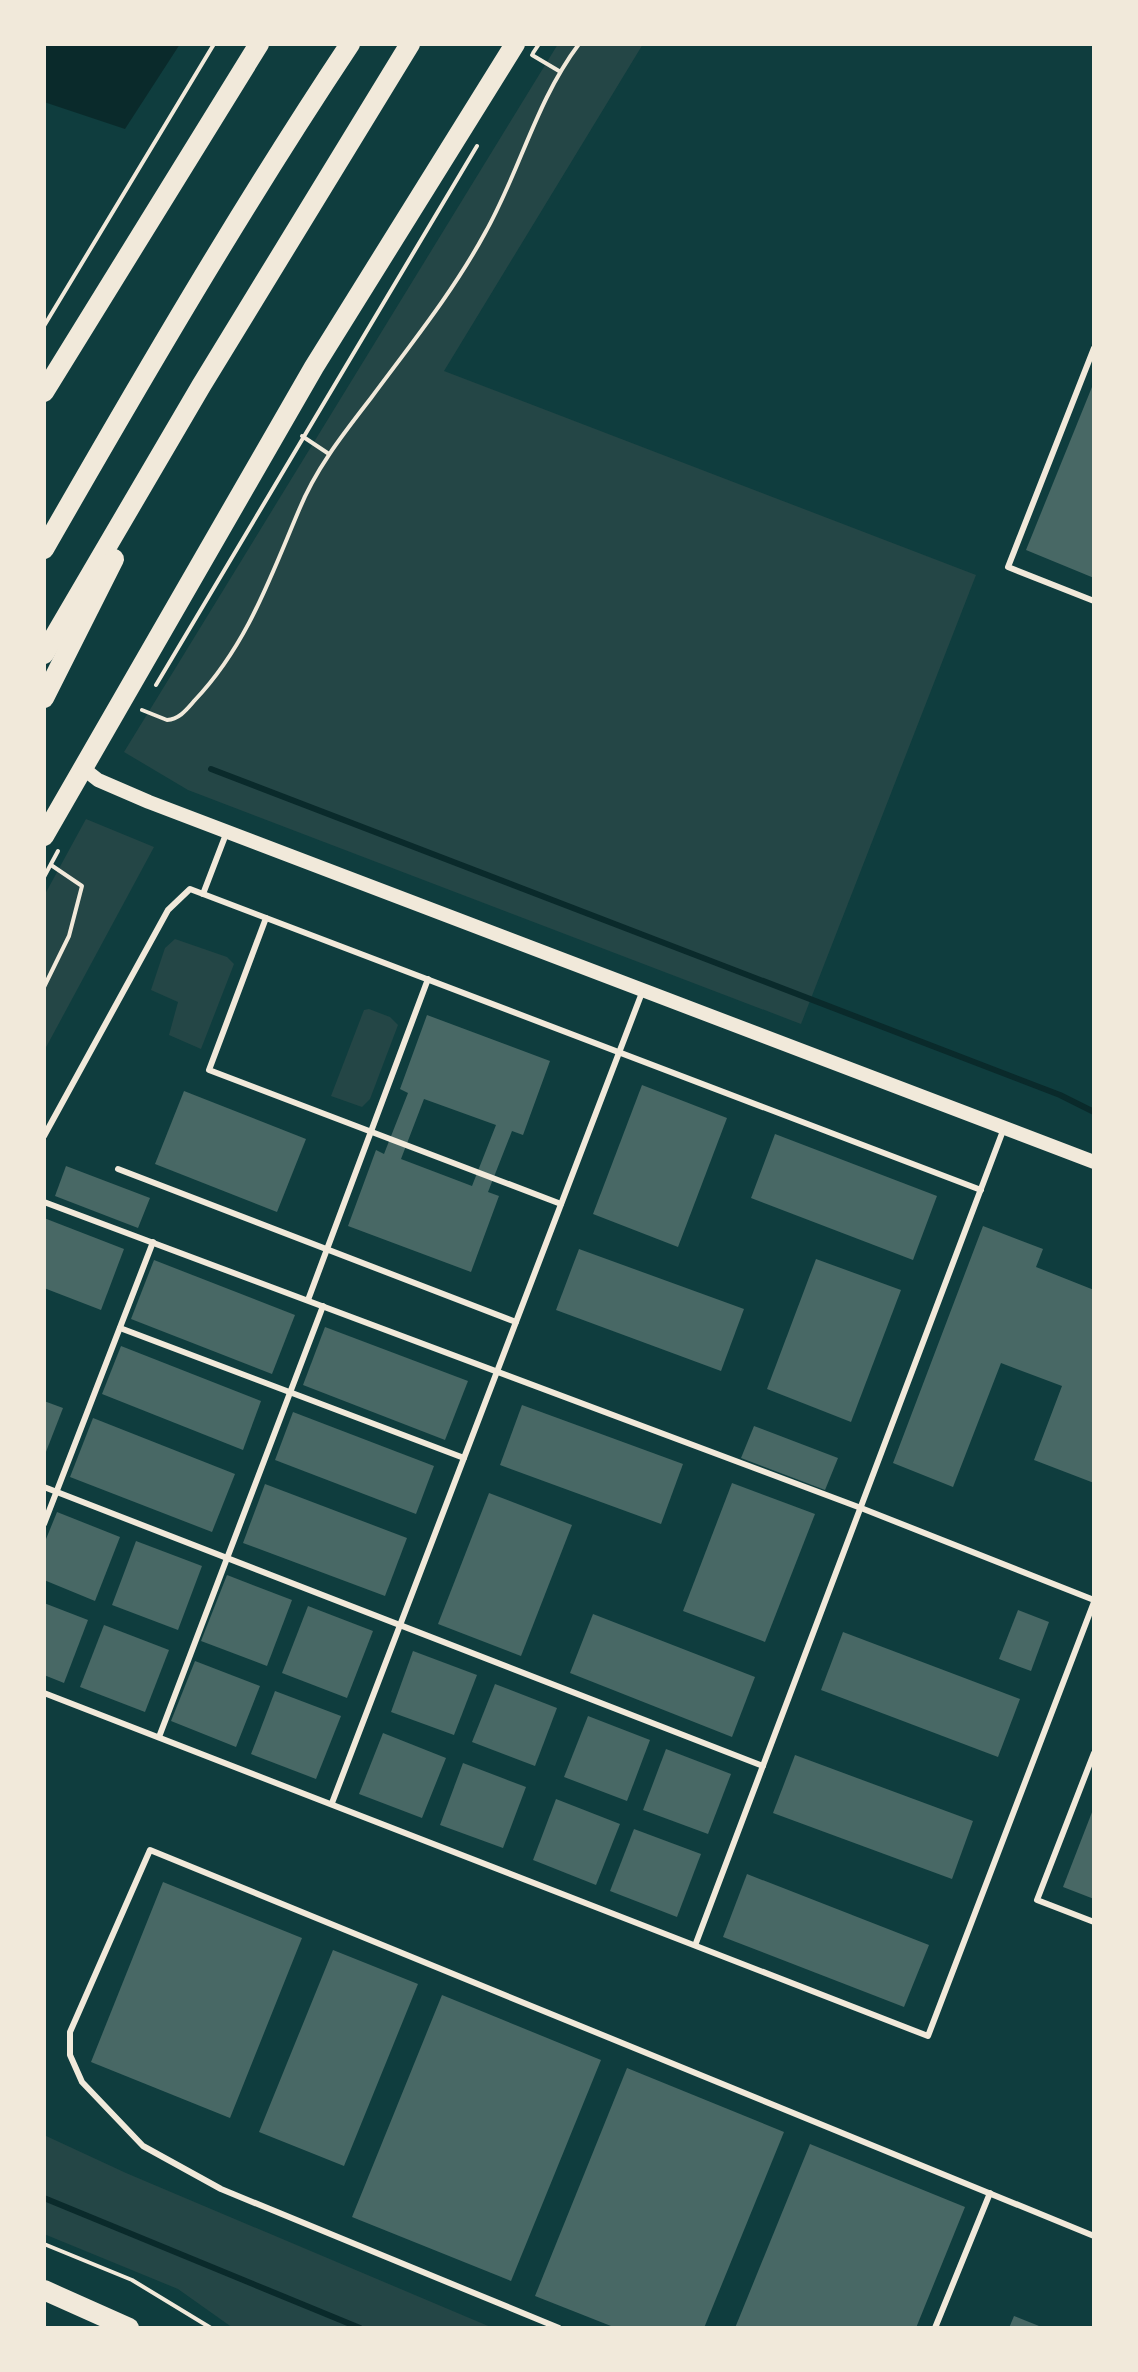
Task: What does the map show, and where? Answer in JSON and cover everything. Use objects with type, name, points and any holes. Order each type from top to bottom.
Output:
[{"type":"main road","points":[[44,392],[259,44]]},
{"type":"main road","points":[[287,140],[337,44]]},
{"type":"main road","points":[[44,534],[287,140],[350,44]]},
{"type":"main road","points":[[44,654],[201,386],[410,44]]},
{"type":"main road","points":[[54,838],[84,769],[314,367],[524,49]]},
{"type":"main road","points":[[44,549],[155,356]]},
{"type":"main road","points":[[44,698],[201,386]]},
{"type":"main road","points":[[44,2290],[129,2328]]},
{"type":"street","points":[[84,769],[98,780],[149,802],[1094,1162]]},
{"type":"lane","points":[[1094,348],[1008,567],[1094,601]]},
{"type":"lane","points":[[203,894],[227,832]]},
{"type":"lane","points":[[44,1136],[168,910],[190,889],[981,1190]]},
{"type":"lane","points":[[266,918],[209,1070],[561,1204]]},
{"type":"lane","points":[[308,1300],[428,979]]},
{"type":"lane","points":[[332,1803],[643,990]]},
{"type":"lane","points":[[696,1943],[1004,1128]]},
{"type":"lane","points":[[118,1169],[516,1322]]},
{"type":"lane","points":[[44,1202],[861,1508],[1094,1601],[928,2036],[696,1943],[44,1693]]},
{"type":"lane","points":[[44,1524],[153,1242]]},
{"type":"lane","points":[[159,1737],[323,1306]]},
{"type":"lane","points":[[120,1328],[464,1458]]},
{"type":"lane","points":[[44,1487],[763,1766]]},
{"type":"lane","points":[[1094,1753],[1037,1900],[1094,1922]]},
{"type":"lane","points":[[559,2328],[221,2189],[143,2146],[82,2082],[70,2055],[70,2032],[150,1850],[1094,2236]]},
{"type":"lane","points":[[935,2328],[990,2193]]},
{"type":"path","points":[[44,326],[214,44]]},
{"type":"path","points":[[524,49],[539,44]]},
{"type":"path","points":[[135,721],[142,710],[167,720],[180,715],[231,658],[267,589],[300,506],[329,454],[467,263],[504,197],[532,124],[557,75],[579,44]]},
{"type":"path","points":[[524,49],[524,68]]},
{"type":"path","points":[[524,49],[559,71]]},
{"type":"path","points":[[150,696],[483,136]]},
{"type":"path","points":[[302,436],[329,454]]},
{"type":"path","points":[[44,877],[51,865],[54,838]]},
{"type":"path","points":[[44,987],[69,936],[82,894],[79,881],[51,865]]},
{"type":"path","points":[[44,2244],[132,2280],[211,2328]]},
{"type":"shaded area","points":[[44,44],[180,44],[125,129],[44,102]]},
{"type":"shaded area","points":[[558,44],[643,44],[444,371],[976,575],[801,1024],[188,790],[124,752]]},
{"type":"shaded area","points":[[86,819],[154,847],[44,1051],[44,896]]},
{"type":"shaded area","points":[[175,939],[227,957],[234,964],[201,1049],[169,1035],[178,1002],[151,990],[165,948]]},
{"type":"shaded area","points":[[364,1010],[390,1017],[398,1025],[370,1099],[362,1107],[331,1096]]},
{"type":"shaded area","points":[[44,2135],[126,2173],[493,2328],[233,2328],[178,2289],[44,2234]]},
{"type":"building","points":[[1094,382],[1094,578],[1026,550]]},
{"type":"building","points":[[427,1015],[550,1061],[523,1135],[512,1131],[488,1192],[499,1196],[471,1272],[348,1226],[376,1150],[384,1154],[408,1093],[400,1089]],"holes":[[[424,1099],[496,1125],[472,1186],[401,1159]]]},
{"type":"building","points":[[642,1085],[727,1118],[678,1247],[593,1214]]},
{"type":"building","points":[[184,1091],[306,1139],[277,1212],[155,1164]]},
{"type":"building","points":[[775,1134],[937,1196],[913,1260],[751,1198]]},
{"type":"building","points":[[66,1166],[150,1198],[138,1228],[55,1196]]},
{"type":"building","points":[[44,1218],[124,1249],[101,1310],[44,1288]]},
{"type":"building","points":[[983,1226],[1043,1249],[1036,1267],[1094,1290],[1094,1483],[1034,1460],[1062,1386],[1001,1363],[953,1487],[893,1463]]},
{"type":"building","points":[[579,1249],[744,1309],[721,1371],[556,1310]]},
{"type":"building","points":[[816,1259],[901,1290],[851,1422],[767,1389]]},
{"type":"building","points":[[154,1260],[295,1315],[272,1374],[131,1319]]},
{"type":"building","points":[[325,1327],[468,1381],[445,1440],[303,1385]]},
{"type":"building","points":[[121,1346],[261,1401],[243,1450],[102,1394]]},
{"type":"building","points":[[44,1401],[63,1408],[44,1457]]},
{"type":"building","points":[[522,1405],[683,1464],[661,1524],[500,1465]]},
{"type":"building","points":[[293,1412],[434,1466],[416,1514],[275,1460]]},
{"type":"building","points":[[93,1418],[235,1474],[212,1532],[70,1477]]},
{"type":"building","points":[[754,1426],[838,1458],[825,1490],[741,1458]]},
{"type":"building","points":[[732,1483],[815,1514],[765,1642],[683,1611]]},
{"type":"building","points":[[265,1484],[407,1538],[385,1596],[243,1543]]},
{"type":"building","points":[[489,1493],[572,1525],[521,1656],[438,1624]]},
{"type":"building","points":[[57,1512],[120,1537],[95,1601],[44,1580],[44,1544]]},
{"type":"building","points":[[136,1541],[202,1566],[178,1630],[112,1605]]},
{"type":"building","points":[[227,1575],[292,1600],[267,1666],[201,1641]]},
{"type":"building","points":[[44,1603],[88,1620],[64,1683],[44,1675]]},
{"type":"building","points":[[308,1606],[373,1631],[347,1698],[282,1673]]},
{"type":"building","points":[[1018,1610],[1049,1622],[1031,1671],[999,1659]]},
{"type":"building","points":[[593,1614],[755,1677],[732,1737],[570,1673]]},
{"type":"building","points":[[104,1625],[169,1650],[145,1712],[80,1687]]},
{"type":"building","points":[[843,1632],[1020,1699],[998,1757],[821,1690]]},
{"type":"building","points":[[413,1651],[477,1675],[454,1735],[391,1712]]},
{"type":"building","points":[[195,1661],[260,1686],[236,1747],[171,1721]]},
{"type":"building","points":[[495,1684],[557,1708],[535,1766],[472,1742]]},
{"type":"building","points":[[275,1691],[341,1716],[316,1779],[251,1754]]},
{"type":"building","points":[[588,1716],[650,1740],[627,1801],[564,1777]]},
{"type":"building","points":[[383,1733],[446,1758],[422,1818],[359,1794]]},
{"type":"building","points":[[666,1749],[731,1774],[708,1834],[643,1810]]},
{"type":"building","points":[[795,1755],[973,1821],[952,1879],[773,1813]]},
{"type":"building","points":[[463,1763],[526,1787],[503,1848],[440,1825]]},
{"type":"building","points":[[556,1799],[620,1824],[596,1885],[533,1860]]},
{"type":"building","points":[[1094,1807],[1094,1899],[1063,1887]]},
{"type":"building","points":[[634,1829],[701,1854],[677,1917],[610,1891]]},
{"type":"building","points":[[747,1874],[929,1945],[904,2007],[723,1937]]},
{"type":"building","points":[[163,1882],[302,1938],[230,2118],[91,2062]]},
{"type":"building","points":[[333,1950],[418,1984],[344,2166],[259,2132]]},
{"type":"building","points":[[442,1995],[601,2060],[511,2281],[352,2217]]},
{"type":"building","points":[[627,2068],[784,2132],[704,2328],[616,2328],[535,2296]]},
{"type":"building","points":[[810,2144],[965,2207],[916,2328],[735,2328]]},
{"type":"building","points":[[1014,2316],[1044,2328],[1009,2328]]},
{"type":"waterway","points":[[211,769],[1060,1095],[1094,1112]]},
{"type":"waterway","points":[[44,2198],[360,2328]]}]
